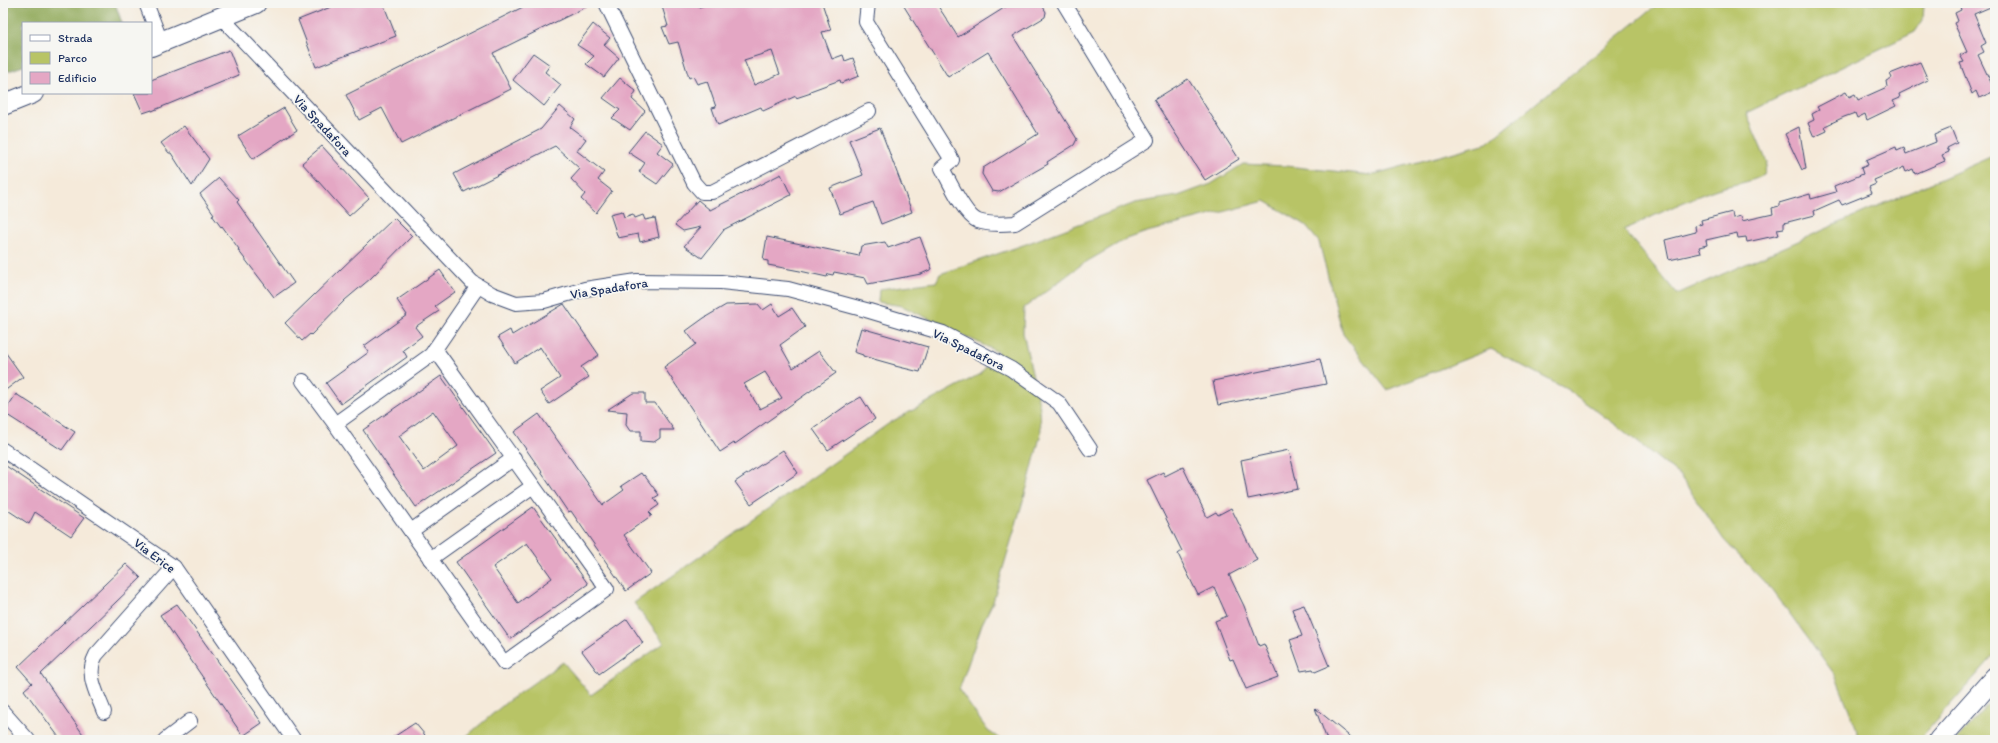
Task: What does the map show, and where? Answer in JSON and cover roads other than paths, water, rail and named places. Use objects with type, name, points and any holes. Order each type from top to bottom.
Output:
[{"type":"main road","points":[[156,44],[256,3]]},
{"type":"main road","points":[[3,105],[30,94]]},
{"type":"main road","points":[[1940,740],[1995,676]]},
{"type":"street","points":[[146,3],[151,22]]},
{"type":"street","points":[[606,3],[694,183],[702,192],[712,192],[869,111]]},
{"type":"street","points":[[868,3],[866,22],[952,160],[942,168],[968,213],[977,221],[997,224],[1015,223],[1147,140],[1064,3]]},
{"type":"street","name":"Via Spadafora","points":[[221,17],[472,282],[492,294],[516,303],[544,300],[585,289],[637,281],[721,282],[788,290],[866,310],[943,333],[1011,369],[1059,403],[1090,449]]},
{"type":"street","points":[[152,28],[156,44]]},
{"type":"street","points":[[335,424],[431,355],[478,286]]},
{"type":"street","points":[[303,381],[504,663],[607,589],[435,349]]},
{"type":"street","name":"Via Erice","points":[[3,450],[174,567],[294,740]]},
{"type":"street","points":[[411,531],[514,458]]},
{"type":"street","points":[[430,559],[533,486]]},
{"type":"street","points":[[104,712],[90,675],[91,664],[96,655],[174,567]]},
{"type":"street","points":[[3,712],[22,738]]},
{"type":"street","points":[[165,740],[190,721]]}]
